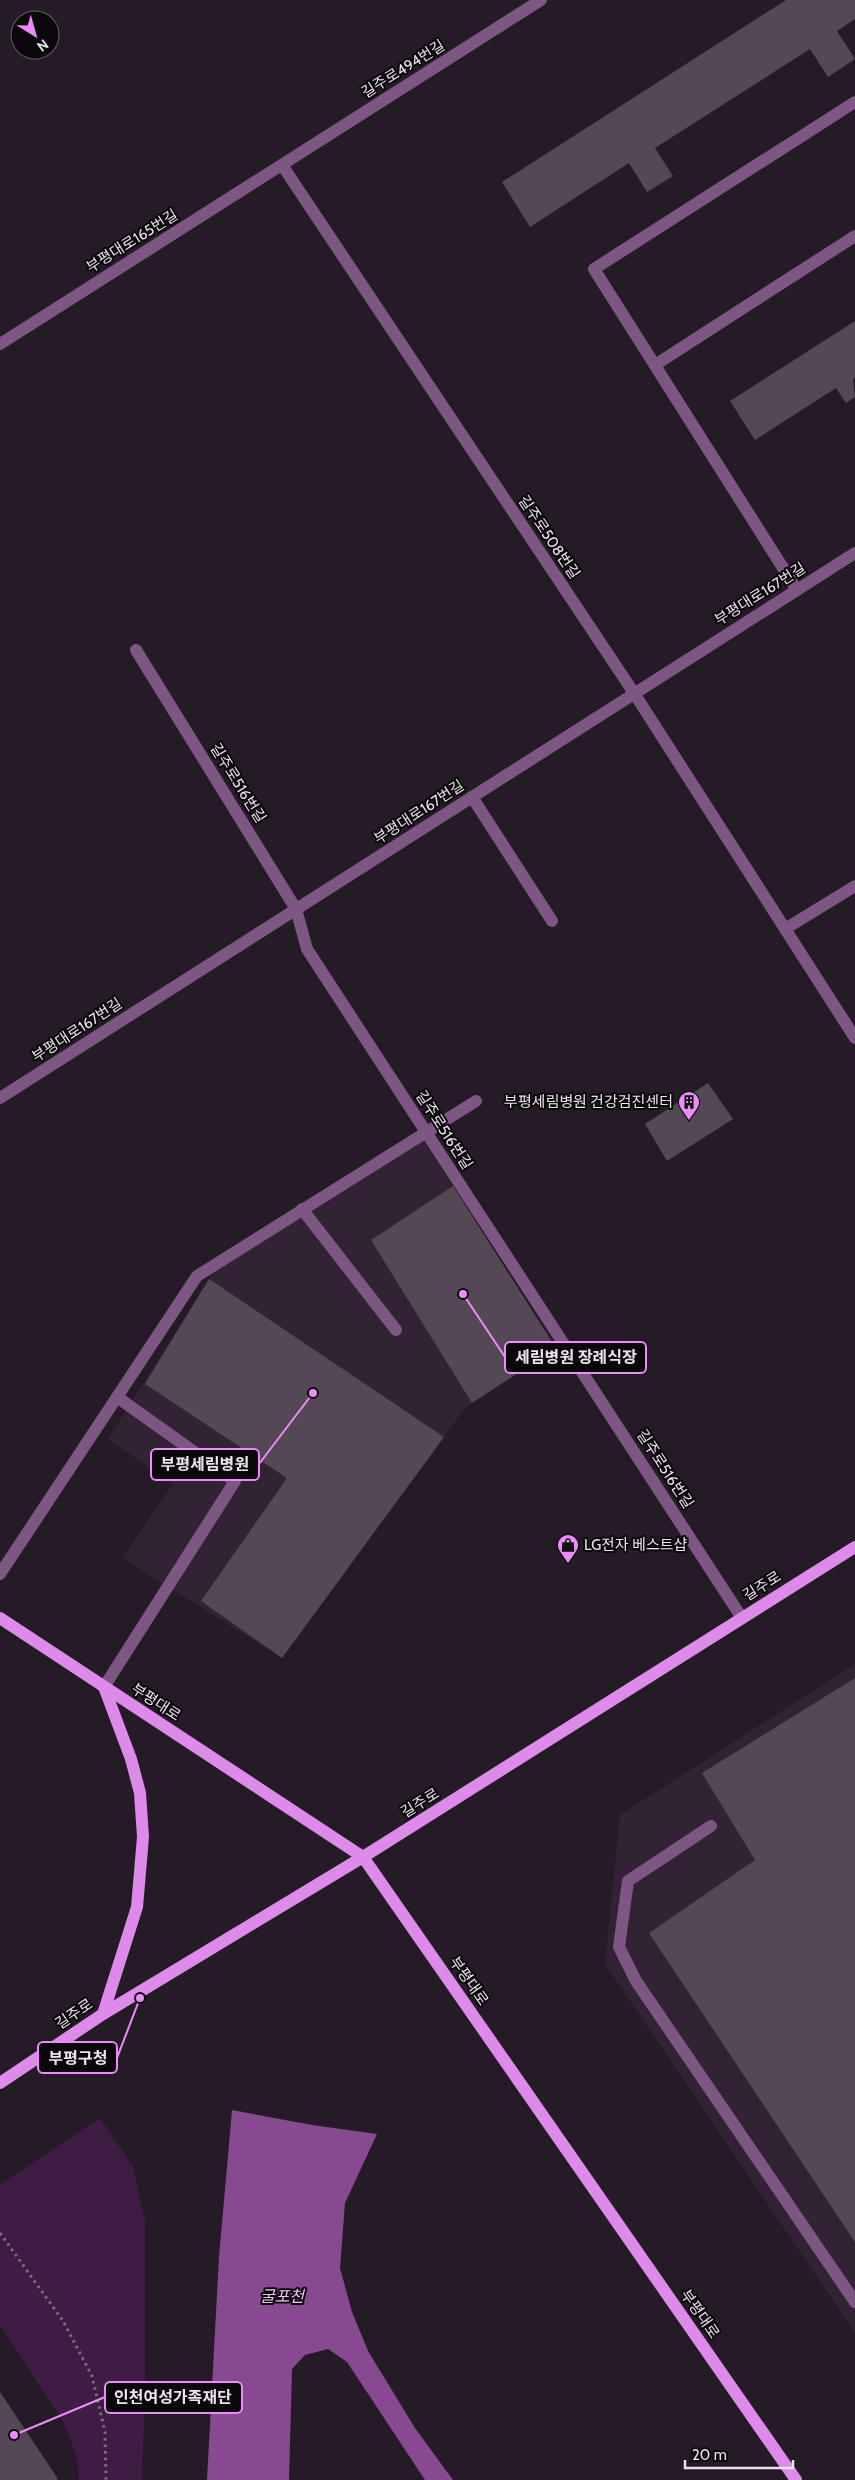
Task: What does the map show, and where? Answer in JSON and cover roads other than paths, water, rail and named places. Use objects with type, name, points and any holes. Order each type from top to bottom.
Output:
[{"type":"main road","name":"길주로","points":[[0,2083],[103,2014],[363,1857],[855,1547]]},
{"type":"main road","name":"부평대로","points":[[0,1618],[363,1857],[796,2480]]},
{"type":"main road","points":[[103,2014],[137,1907],[143,1836],[140,1793],[131,1759],[104,1687]]},
{"type":"street","name":"길주로494번길","points":[[282,165],[541,0]]},
{"type":"street","points":[[797,590],[594,269],[855,102]]},
{"type":"street","name":"부평대로165번길","points":[[0,344],[282,165]]},
{"type":"street","name":"길주로508번길","points":[[282,165],[634,693],[855,1038]]},
{"type":"street","points":[[655,365],[855,236]]},
{"type":"street","name":"부평대로167번길","points":[[0,1098],[855,553]]},
{"type":"street","name":"길주로516번길","points":[[136,650],[296,910],[307,949],[742,1618]]},
{"type":"street","points":[[472,797],[552,921]]},
{"type":"street","points":[[785,929],[855,886]]},
{"type":"street","points":[[0,1574],[197,1276],[476,1102]]},
{"type":"street","points":[[302,1209],[396,1330]]},
{"type":"street","points":[[104,1687],[235,1481],[117,1397]]},
{"type":"street","points":[[711,1826],[628,1881],[619,1947],[636,1981],[855,2302]]},
{"type":"water","name":"굴포천","points":[[232,2110],[312,2125],[377,2134],[345,2203],[340,2268],[352,2312],[368,2351],[415,2428],[453,2480],[425,2480],[347,2362],[328,2349],[305,2355],[292,2369],[289,2480],[207,2480],[219,2257]]},
{"type":"place","name":"부평세림병원 건강검진센터","points":[[689,1121]]},
{"type":"place","name":"세림병원 장례식장","points":[[463,1294]]},
{"type":"place","name":"부평세림병원","points":[[313,1393]]},
{"type":"place","name":"LG전자 베스트샵","points":[[568,1564]]},
{"type":"place","name":"부평구청","points":[[140,1998]]},
{"type":"place","name":"인천여성가족재단","points":[[14,2435]]}]
